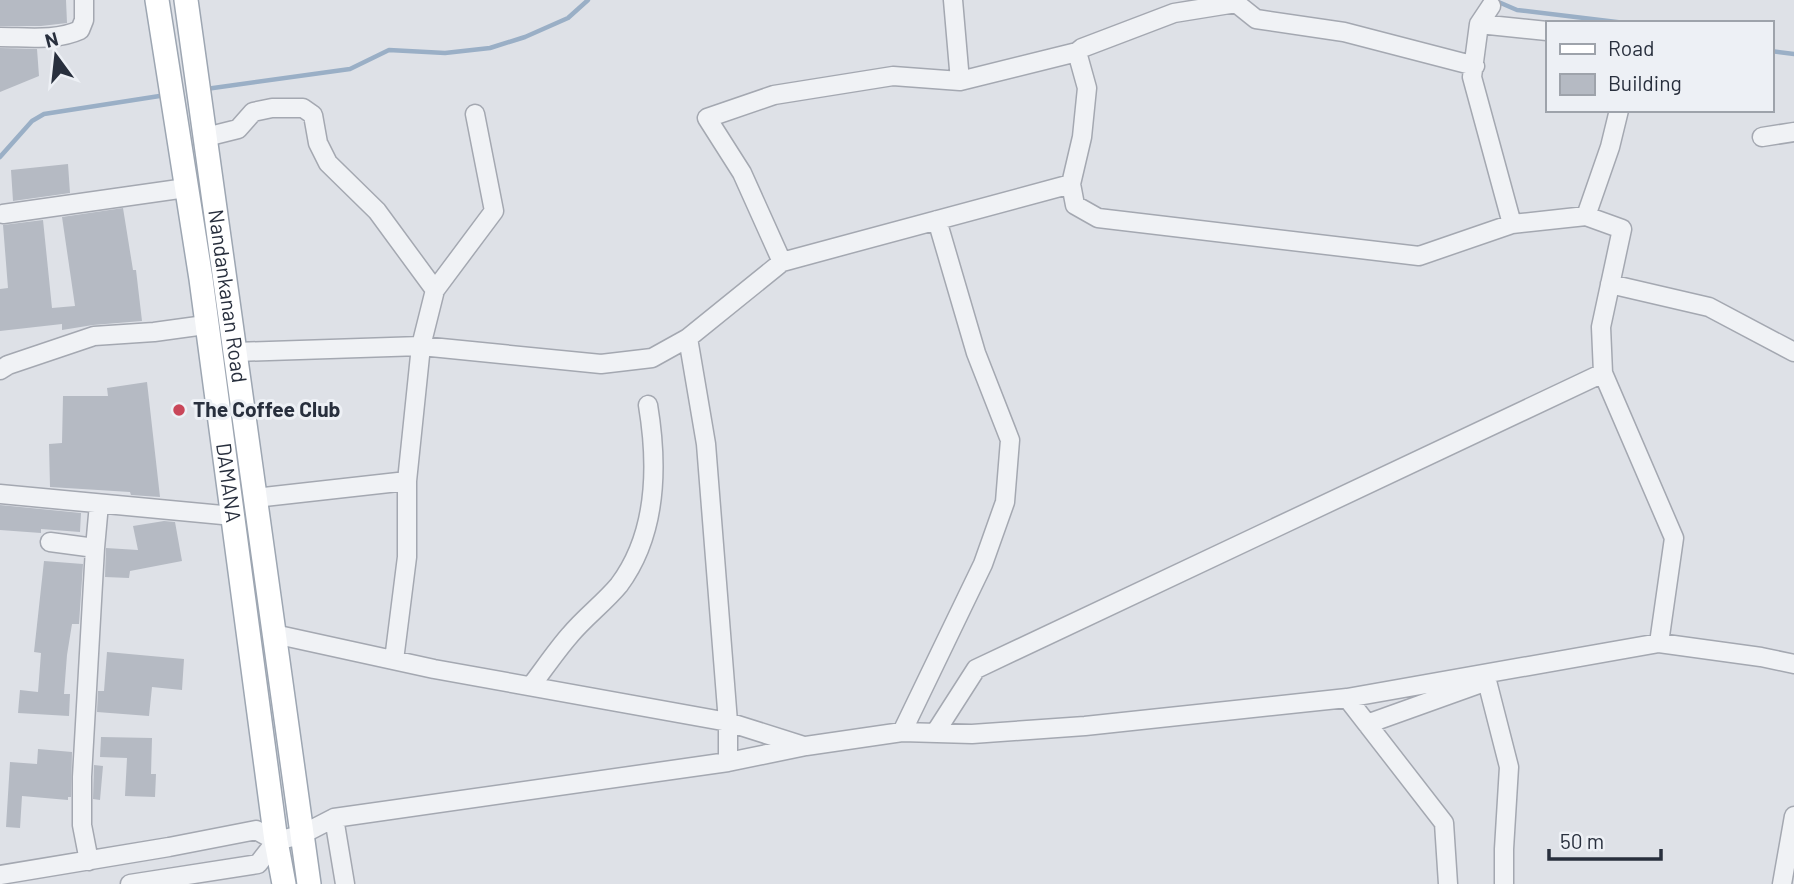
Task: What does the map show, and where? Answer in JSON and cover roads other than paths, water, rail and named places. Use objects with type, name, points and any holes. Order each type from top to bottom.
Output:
[{"type":"main road","name":"DAMANA","points":[[157,0],[187,188],[284,884]]},
{"type":"main road","name":"Nandankanan Road","points":[[186,0],[309,884]]},
{"type":"street","points":[[0,37],[56,37],[80,30],[84,20],[84,0]]},
{"type":"street","points":[[953,0],[960,81]]},
{"type":"street","points":[[782,262],[742,173],[706,118],[774,95],[893,76],[960,81],[1077,52],[1174,13],[1236,3],[1256,19],[1344,32],[1475,66]]},
{"type":"street","points":[[1491,6],[1479,24],[1472,77],[1512,224]]},
{"type":"street","points":[[1479,24],[1546,31]]},
{"type":"street","points":[[1077,52],[1087,88],[1082,137],[1071,184],[1075,205],[1098,218],[1419,256],[1512,224],[1586,216],[1622,229],[1601,327],[1603,373],[1674,538],[1660,643]]},
{"type":"street","points":[[204,128],[238,129],[253,111],[303,108],[313,115],[318,143],[328,163],[377,211],[436,290]]},
{"type":"street","points":[[1586,216],[1610,147],[1619,112]]},
{"type":"street","points":[[394,660],[407,557],[407,481],[421,346],[436,290],[494,211],[475,114]]},
{"type":"street","points":[[1762,137],[1794,132]]},
{"type":"street","points":[[236,352],[421,346],[601,364],[652,358],[688,338],[782,262],[1071,184]]},
{"type":"street","points":[[3,214],[187,188]]},
{"type":"street","points":[[902,732],[983,564],[1005,502],[1010,440],[976,354],[937,220]]},
{"type":"street","points":[[1610,284],[1709,307],[1794,352]]},
{"type":"street","points":[[0,370],[94,336],[205,325]]},
{"type":"street","points":[[688,338],[706,444],[728,722],[728,762]]},
{"type":"street","points":[[934,733],[976,669],[1603,373]]},
{"type":"street","points":[[531,686],[571,634],[618,585],[639,551],[653,489],[652,424],[648,405]]},
{"type":"street","points":[[256,498],[407,481]]},
{"type":"street","points":[[0,494],[233,516]]},
{"type":"street","points":[[89,860],[82,825],[82,777],[99,504]]},
{"type":"street","points":[[50,542],[95,548]]},
{"type":"street","points":[[274,634],[394,660],[728,722],[806,746]]},
{"type":"street","points":[[130,884],[258,864],[276,841],[301,835],[334,818],[728,762],[806,746],[902,732],[972,734],[1230,712],[1347,698],[1660,643],[1794,664]]},
{"type":"street","points":[[1367,724],[1487,681],[1509,767],[1504,884]]},
{"type":"street","points":[[1347,698],[1444,823],[1448,884]]},
{"type":"street","points":[[1782,884],[1794,816]]},
{"type":"street","points":[[334,818],[345,884]]},
{"type":"street","points":[[0,875],[256,831],[276,841]]},
{"type":"waterway","points":[[206,89],[350,69],[389,50],[445,53],[490,48],[525,37],[568,18],[588,0]]},
{"type":"waterway","points":[[1496,1],[1517,10],[1608,21]]},
{"type":"waterway","points":[[1773,51],[1794,54]]},
{"type":"waterway","points":[[0,157],[32,121],[44,114],[166,95]]},
{"type":"place","name":"The Coffee Club","points":[[179,410]]}]
